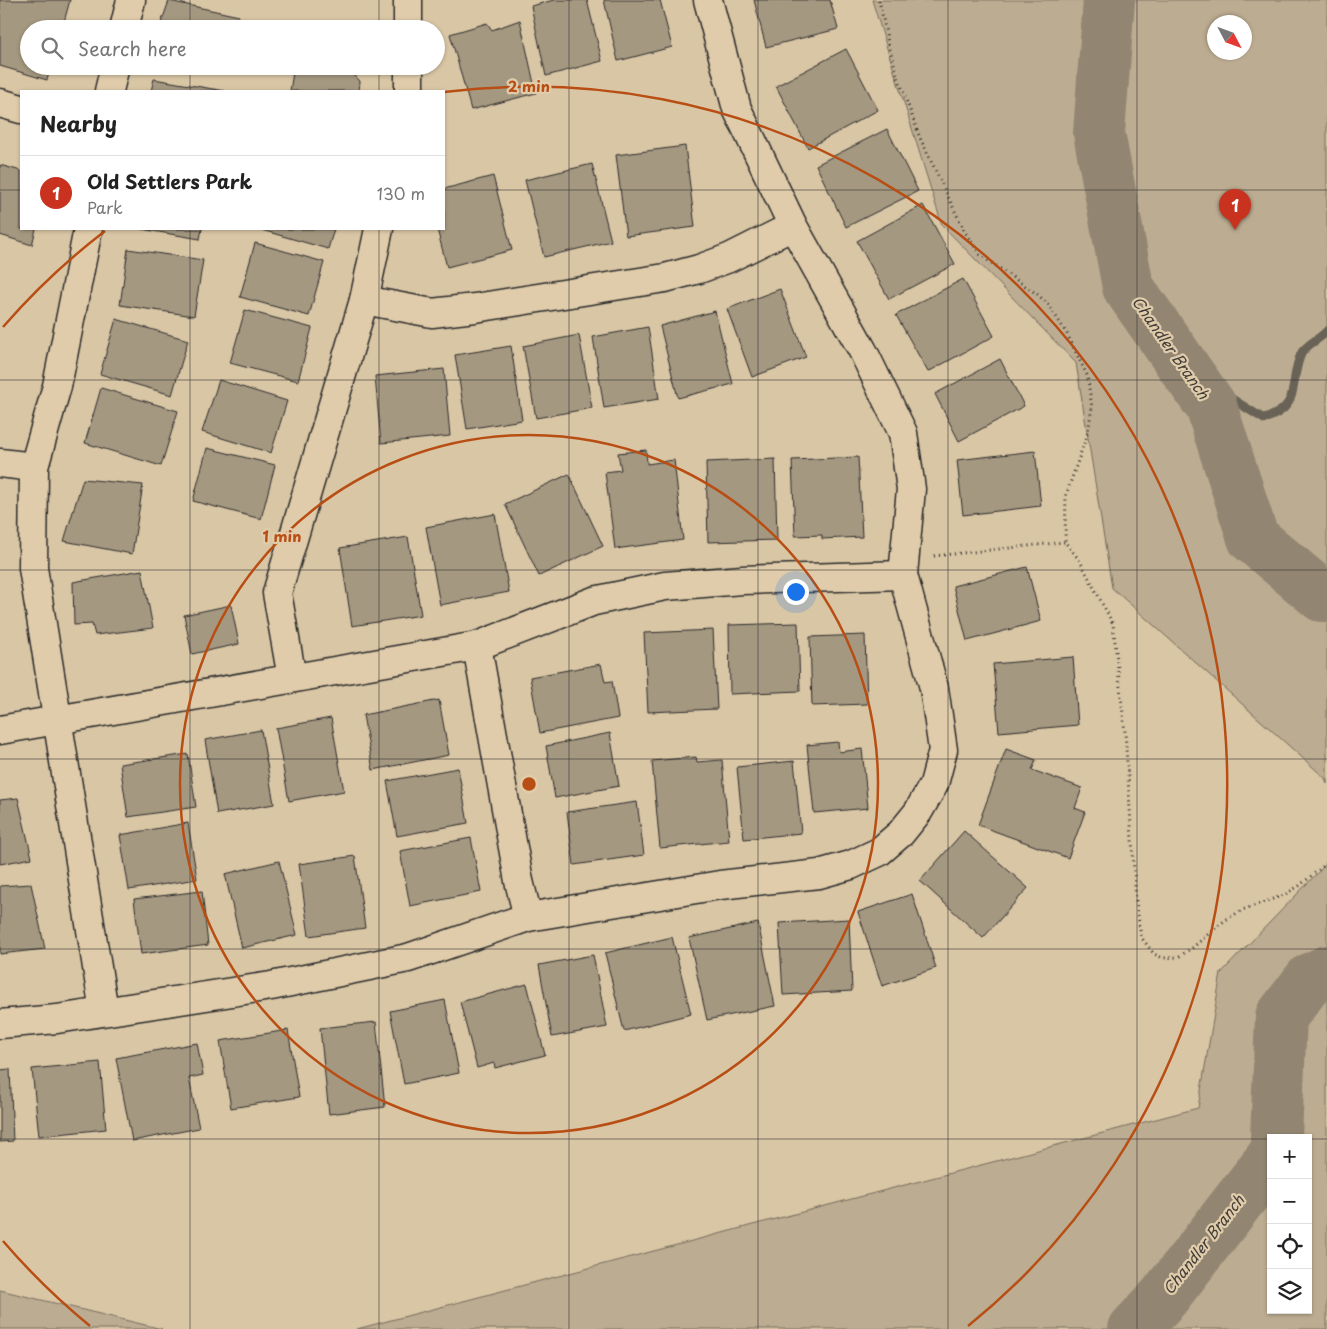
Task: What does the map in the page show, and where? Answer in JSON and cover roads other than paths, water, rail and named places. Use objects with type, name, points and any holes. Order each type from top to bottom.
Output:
[{"type":"lane","points":[[126,20],[131,0]]},
{"type":"lane","points":[[408,0],[408,20]]},
{"type":"lane","points":[[0,1024],[57,1019],[271,986],[408,958],[528,917],[720,885],[819,874],[852,865],[879,852],[901,833],[918,812],[934,784],[943,750],[934,688],[905,567],[911,489],[903,433],[863,351],[793,226],[737,109],[708,0]]},
{"type":"lane","points":[[109,90],[113,75]]},
{"type":"lane","points":[[409,75],[409,90]]},
{"type":"lane","points":[[0,103],[20,109]]},
{"type":"lane","points":[[364,300],[432,313],[666,278],[699,269],[728,258],[793,226]]},
{"type":"lane","points":[[88,230],[57,386],[34,467],[33,568],[104,1011]]},
{"type":"lane","points":[[292,678],[277,593],[364,300],[379,230]]},
{"type":"lane","points":[[0,462],[34,467]]},
{"type":"lane","points":[[0,730],[477,646],[594,601],[665,586],[905,567]]},
{"type":"lane","points":[[477,646],[519,881],[528,917]]},
{"type":"waterway","name":"Chandler Branch","points":[[1109,0],[1099,133],[1128,287],[1211,406],[1253,538],[1322,596],[1327,596]]},
{"type":"waterway","points":[[1194,384],[1205,382],[1264,419],[1284,408],[1292,393],[1301,354],[1327,331]]},
{"type":"waterway","name":"Chandler Branch","points":[[1276,1134],[1281,1017],[1310,979],[1327,971]]},
{"type":"waterway","name":"Chandler Branch","points":[[1134,1329],[1164,1297],[1267,1164]]},
{"type":"place","name":"Old Settlers Park","points":[[1235,230]]}]
